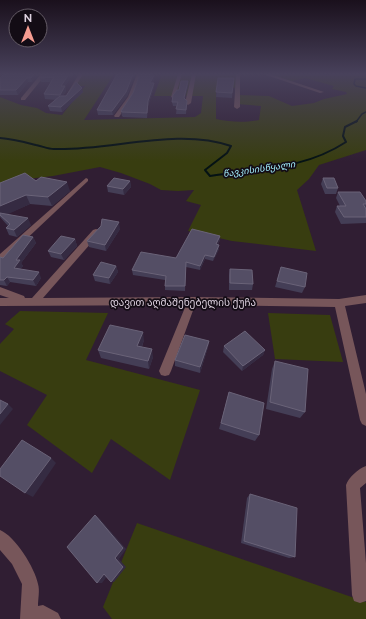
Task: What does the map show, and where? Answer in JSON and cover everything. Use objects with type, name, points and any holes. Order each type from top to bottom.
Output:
[{"type":"street","points":[[117,116],[126,103]]},
{"type":"street","points":[[237,103],[237,107]]},
{"type":"street","points":[[0,259],[86,180]]},
{"type":"street","points":[[35,301],[98,230]]},
{"type":"street","points":[[0,291],[25,301]]},
{"type":"street","name":"დავით აღმაშენებელის ქუჩა","points":[[0,302],[192,301],[339,304],[366,299]]},
{"type":"street","points":[[165,371],[192,301]]},
{"type":"street","points":[[339,304],[366,420]]},
{"type":"street","points":[[360,595],[353,485],[366,473]]},
{"type":"street","points":[[0,538],[18,558],[30,584],[30,617],[43,614],[52,619]]},
{"type":"green space","points":[[0,103],[15,103],[37,108],[46,113],[62,115],[72,103],[95,103],[84,120],[195,117],[201,113],[202,103],[216,103],[216,119],[243,122],[259,120],[261,106],[237,103],[285,103],[292,106],[314,103],[366,103],[366,150],[319,165],[309,179],[297,190],[316,251],[232,241],[188,231],[201,205],[186,201],[194,190],[161,190],[150,184],[121,173],[100,167],[53,176],[27,179],[0,190]]},
{"type":"green space","points":[[20,311],[108,313],[86,360],[200,390],[170,480],[111,439],[92,473],[27,425],[47,395],[0,371],[0,344],[14,329],[5,324]]},
{"type":"green space","points":[[268,313],[330,315],[343,362],[275,359]]},
{"type":"green space","points":[[137,523],[366,602],[366,619],[112,619],[103,607]]},
{"type":"building","points":[[52,103],[66,103],[61,107],[48,106]]},
{"type":"building","points":[[101,103],[118,103],[112,111],[97,110]]},
{"type":"building","points":[[126,103],[148,103],[147,113],[121,111]]},
{"type":"building","points":[[178,103],[187,103],[186,110],[176,109]]},
{"type":"building","points":[[25,173],[36,181],[41,177],[67,182],[48,197],[26,195],[0,206],[0,183]]},
{"type":"building","points":[[114,178],[130,181],[123,189],[107,186]]},
{"type":"building","points":[[323,178],[334,178],[338,188],[327,188]]},
{"type":"building","points":[[338,192],[360,192],[366,201],[366,204],[363,204],[366,209],[366,217],[344,217],[337,206],[346,206]]},
{"type":"building","points":[[0,213],[28,218],[14,230],[6,228],[10,224],[0,215]]},
{"type":"building","points":[[102,219],[119,222],[105,245],[87,241],[101,226]]},
{"type":"building","points":[[192,229],[220,236],[216,244],[219,245],[214,257],[205,255],[200,266],[186,262],[185,286],[165,286],[166,276],[132,270],[141,252],[176,258]]},
{"type":"building","points":[[23,235],[33,237],[16,260],[20,260],[14,268],[39,272],[33,280],[7,277],[4,280],[0,280],[0,257],[3,258]]},
{"type":"building","points":[[61,236],[75,239],[61,254],[48,251]]},
{"type":"building","points":[[101,262],[116,266],[109,278],[93,275]]},
{"type":"building","points":[[281,267],[307,273],[305,287],[277,281]]},
{"type":"building","points":[[230,269],[252,270],[253,284],[230,283]]},
{"type":"building","points":[[110,325],[143,332],[137,346],[152,349],[148,361],[98,350]]},
{"type":"building","points":[[245,331],[265,350],[243,366],[224,346]]},
{"type":"building","points":[[185,335],[209,341],[200,367],[175,360]]},
{"type":"building","points":[[275,361],[308,369],[305,412],[270,402]]},
{"type":"building","points":[[229,392],[264,403],[259,435],[221,423]]},
{"type":"building","points":[[0,400],[8,404],[0,414]]},
{"type":"building","points":[[22,440],[51,458],[25,493],[0,476],[0,469]]},
{"type":"building","points":[[250,494],[297,508],[295,557],[244,541]]},
{"type":"building","points":[[95,515],[123,548],[115,558],[123,567],[111,582],[104,574],[97,583],[67,547]]},
{"type":"waterway","name":"წავკისისწყალი","points":[[357,121],[362,114],[366,112]]},
{"type":"waterway","name":"წავკისისწყალი","points":[[0,138],[54,149],[76,149],[166,139],[210,141],[231,146],[227,153],[205,170],[210,176],[263,169],[297,163],[314,158],[346,142],[343,136],[345,127],[357,121]]}]
